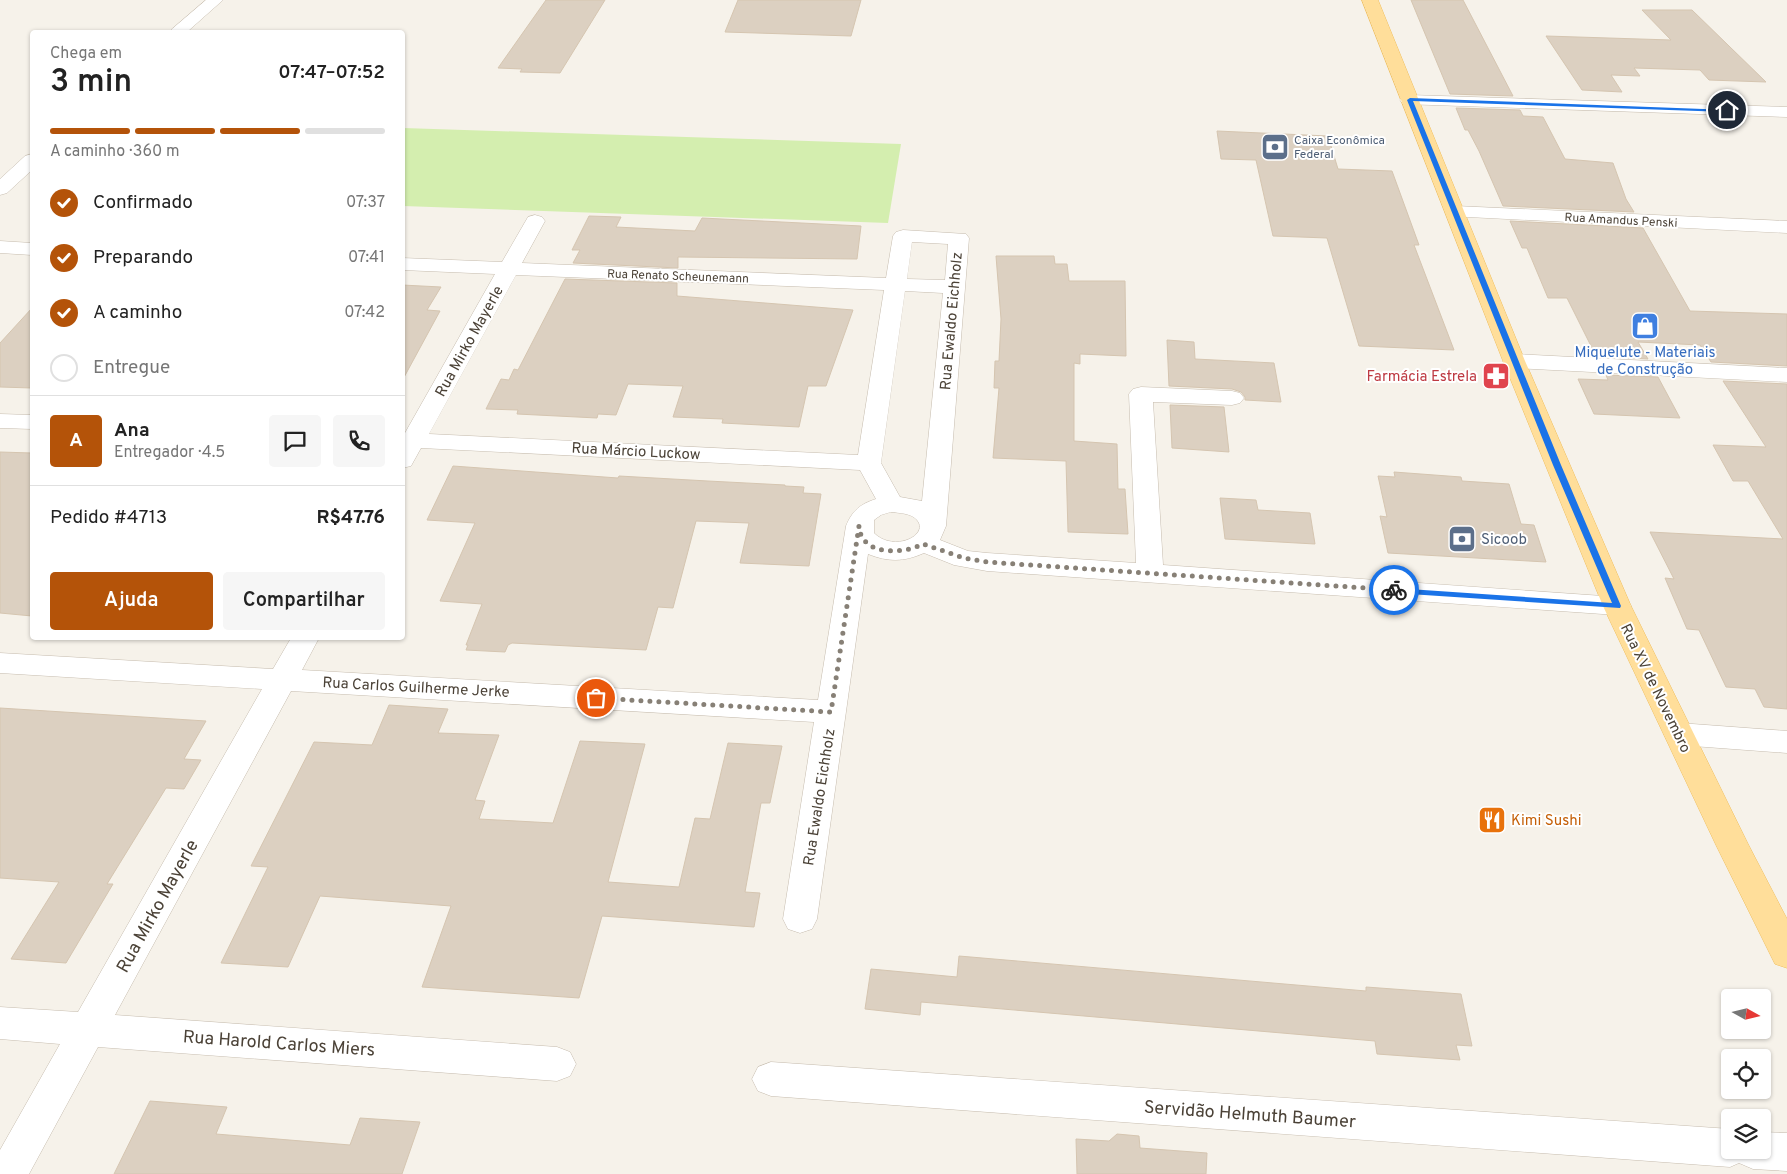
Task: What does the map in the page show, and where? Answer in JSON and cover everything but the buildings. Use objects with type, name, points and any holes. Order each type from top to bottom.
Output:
[{"type":"main road","name":"Rua XV de Novembro","points":[[1370,0],[1514,360],[1617,606],[1678,734],[1787,953]]},
{"type":"street","points":[[180,30],[215,0]]},
{"type":"street","points":[[1410,100],[1787,112]]},
{"type":"street","points":[[0,188],[30,162]]},
{"type":"street","name":"Rua Amandus Penski","points":[[1455,212],[1787,227]]},
{"type":"street","name":"Rua Mirko Mayerle","points":[[406,447],[535,221]]},
{"type":"street","name":"Rua Ewaldo Eichholz","points":[[869,463],[903,236],[958,238],[928,535]]},
{"type":"street","points":[[0,248],[30,249]]},
{"type":"street","name":"Rua Renato Scheunemann","points":[[405,264],[954,287]]},
{"type":"street","points":[[1514,360],[1787,375]]},
{"type":"street","points":[[1150,574],[1141,394],[1232,398]]},
{"type":"street","points":[[0,421],[30,422]]},
{"type":"street","name":"Rua Márcio Luckow","points":[[406,447],[869,463]]},
{"type":"street","points":[[869,463],[891,504]]},
{"type":"street","points":[[891,504],[914,507],[930,518],[928,535],[904,551],[881,550],[871,546],[864,540],[859,533],[859,526],[862,518],[869,511],[891,504]]},
{"type":"street","name":"Rua Ewaldo Eichholz","points":[[800,920],[859,526]]},
{"type":"street","points":[[928,535],[964,558],[987,562],[1617,606]]},
{"type":"street","name":"Rua Mirko Mayerle","points":[[8,1174],[304,640]]},
{"type":"street","name":"Rua Carlos Guilherme Jerke","points":[[0,663],[831,712]]},
{"type":"street","points":[[1678,734],[1787,742]]},
{"type":"street","name":"Rua Harold Carlos Miers","points":[[0,1023],[557,1064]]},
{"type":"street","name":"Servidão Helmuth Baumer","points":[[771,1079],[1721,1147]]},
{"type":"street","points":[[1771,1151],[1787,1152]]},
{"type":"green space","points":[[405,128],[901,144],[888,223],[405,206]]},
{"type":"way so far","points":[[596,698],[831,712],[859,526],[859,533],[864,540],[871,546],[881,550],[904,551],[923,544],[964,558],[987,562],[1394,590]]},
{"type":"place","name":"Caixa Econômica Federal","points":[[1275,147]]},
{"type":"place","name":"Miquelute - Materiais de Construção","points":[[1645,326]]},
{"type":"place","name":"Farmácia Estrela","points":[[1496,376]]},
{"type":"place","name":"Sicoob","points":[[1462,539]]},
{"type":"place","name":"Kimi Sushi","points":[[1492,820]]},
{"type":"route","points":[[1394,590],[1617,606],[1514,360],[1410,100],[1727,110]]}]
